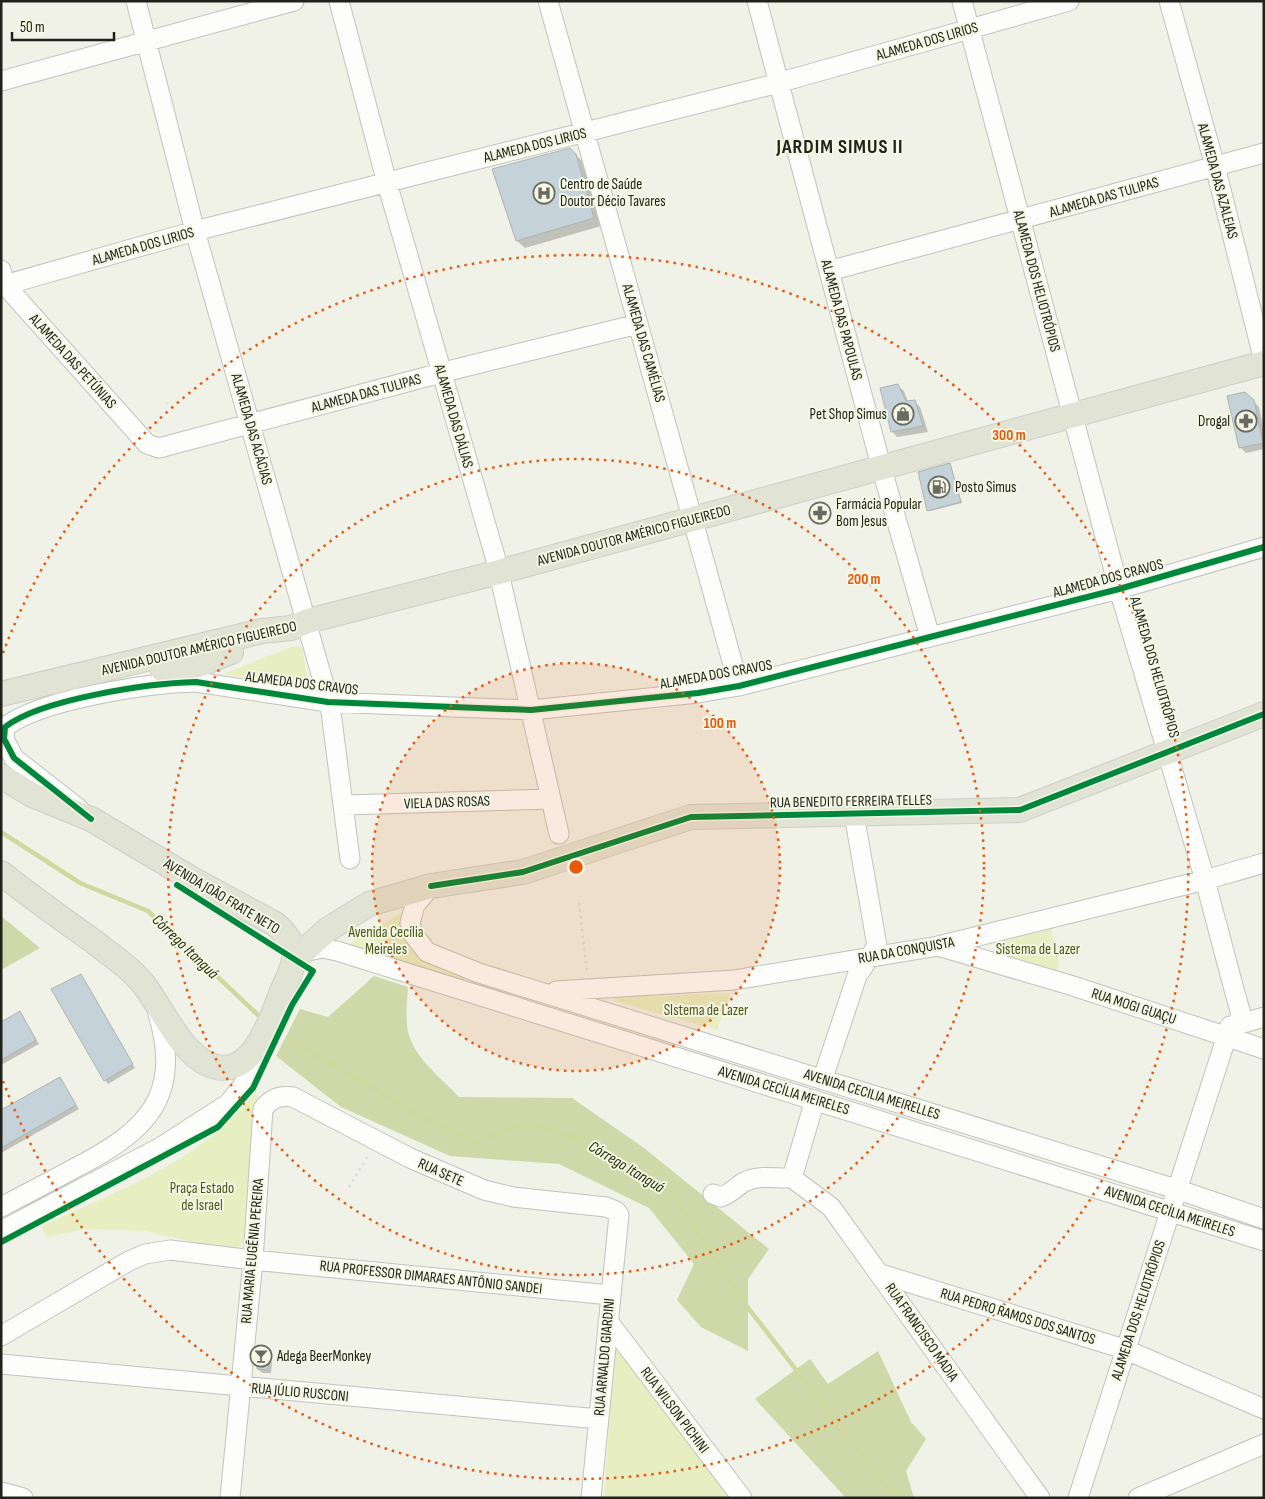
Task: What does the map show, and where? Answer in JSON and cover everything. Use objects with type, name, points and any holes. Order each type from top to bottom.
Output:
[{"type":"main road","name":"AVENIDA DOUTOR AMÉRICO FIGUEIREDO","points":[[1,694],[262,631],[300,625],[1264,362]]},
{"type":"main road","points":[[1,707],[125,675],[199,665],[300,625]]},
{"type":"main road","name":"RUA BENEDITO FERREIRA TELLES","points":[[298,956],[326,930],[369,904],[431,886],[523,872],[691,817],[1020,810],[1167,754],[1264,714]]},
{"type":"main road","name":"AVENIDA JOÃO FRATE NETO","points":[[1,776],[32,795],[91,819],[192,879],[275,924],[289,938],[298,956]]},
{"type":"main road","points":[[1,873],[124,964],[153,998],[186,1048],[196,1057],[214,1067],[234,1065],[249,1057],[268,1028],[298,956]]},
{"type":"street","name":"ALAMEDA DAS ACÁCIAS","points":[[136,1],[195,231],[251,424],[300,625],[328,702],[344,805],[350,860]]},
{"type":"street","points":[[1,80],[294,1]]},
{"type":"street","name":"ALAMEDA DAS DÁLIAS","points":[[339,1],[387,183],[499,572],[559,834]]},
{"type":"street","name":"ALAMEDA DAS CAMÉLIAS","points":[[548,1],[739,686]]},
{"type":"street","name":"ALAMEDA DAS PAPOULAS","points":[[757,1],[881,466],[930,637]]},
{"type":"street","name":"ALAMEDA DOS HELIOTRÓPIOS","points":[[962,1],[1119,588],[1205,880],[1235,993],[1232,1031],[1124,1349],[1078,1498]]},
{"type":"street","name":"ALAMEDA DOS LIRIOS","points":[[3,280],[778,83],[1069,1]]},
{"type":"street","name":"ALAMEDA DAS AZALEIAS","points":[[1169,1],[1215,166],[1264,362]]},
{"type":"street","name":"ALAMEDA DAS TULIPAS","points":[[829,271],[1264,153]]},
{"type":"street","name":"ALAMEDA DAS PETÚNIAS","points":[[3,280],[147,444],[153,448]]},
{"type":"street","name":"ALAMEDA DAS TULIPAS","points":[[153,448],[638,324]]},
{"type":"street","name":"ALAMEDA DOS CRAVOS","points":[[91,819],[14,758],[4,739],[5,727],[16,718],[50,706],[157,684],[196,682],[328,702],[531,710],[698,693],[739,686],[930,637],[1119,588],[1264,547]]},
{"type":"street","name":"VIELA DAS ROSAS","points":[[344,805],[551,799]]},
{"type":"street","points":[[823,1078],[857,976],[877,946],[854,814]]},
{"type":"street","name":"RUA DA CONQUISTA","points":[[540,991],[589,990],[734,980],[938,946],[1205,880],[1264,863]]},
{"type":"street","name":"AVENIDA CECILIA MEIRELLES","points":[[431,886],[415,905],[410,923],[413,934],[427,952],[479,973],[823,1078],[1264,1219]]},
{"type":"street","name":"RUA MOGI GUAÇU","points":[[982,936],[988,952],[1003,965]]},
{"type":"street","name":"RUA MOGI GUAÇU","points":[[938,946],[1232,1031],[1264,1049]]},
{"type":"street","name":"AVENIDA CECÍLIA MEIRELES","points":[[298,956],[322,948],[337,951],[1172,1210],[1264,1241]]},
{"type":"street","points":[[472,993],[479,973]]},
{"type":"street","points":[[1,1207],[112,1149],[137,1129],[146,1119],[158,1100],[164,1080],[164,1040],[153,998]]},
{"type":"street","points":[[1232,1031],[1264,1017]]},
{"type":"street","points":[[1,1230],[161,1147],[229,1103],[244,1084],[268,1028]]},
{"type":"street","name":"RUA SETE","points":[[274,1098],[283,1096],[293,1097],[410,1158],[484,1190],[513,1197],[606,1207],[616,1211],[618,1215]]},
{"type":"street","name":"RUA MARIA EUGÊNIA PEREIRA","points":[[230,1498],[253,1260],[263,1110],[274,1098]]},
{"type":"street","points":[[713,1194],[721,1198],[732,1193],[744,1182],[761,1178],[792,1178],[816,1100]]},
{"type":"street","name":"RUA FRANCISCO MADIA","points":[[792,1178],[831,1207],[881,1274],[1040,1498]]},
{"type":"street","name":"RUA ARNALDO GIARDINI","points":[[591,1498],[618,1215]]},
{"type":"street","name":"RUA PROFESSOR DIMARAES ANTÔNIO SANDEI","points":[[1,1336],[145,1254],[170,1250],[253,1260],[610,1295]]},
{"type":"street","name":"RUA PEDRO RAMOS DOS SANTOS","points":[[881,1274],[1124,1349],[1264,1409]]},
{"type":"street","name":"RUA WILSON PICHINI","points":[[608,1321],[742,1498]]},
{"type":"street","name":"RUA JÚLIO RUSCONI","points":[[1,1364],[598,1419]]},
{"type":"street","points":[[1138,1498],[1264,1444]]},
{"type":"street","points":[[1,1492],[23,1498]]},
{"type":"path","points":[[579,903],[589,990]]},
{"type":"path","points":[[349,1187],[378,1140]]},
{"type":"green space","points":[[296,645],[302,648],[308,682],[301,686],[223,674]]},
{"type":"green space","name":"Avenida Cecília Meireles","points":[[402,912],[401,927],[404,939],[410,949],[429,962],[466,975],[463,983],[347,945]]},
{"type":"green space","points":[[1,916],[40,948],[1,970]]},
{"type":"green space","name":"Sistema de Lazer","points":[[1051,929],[1059,964],[1056,972],[1003,959],[996,953],[1004,940]]},
{"type":"green space","points":[[374,976],[408,987],[407,1021],[411,1041],[426,1063],[459,1097],[572,1098],[644,1148],[769,1249],[748,1279],[748,1351],[701,1327],[677,1300],[694,1264],[649,1208],[559,1164],[450,1156],[341,1107],[276,1056],[300,1009],[328,1017]]},
{"type":"green space","name":"SIstema de Lazer","points":[[730,993],[717,1030],[615,1001],[615,997]]},
{"type":"green space","name":"Praça Estado de Israel","points":[[254,1094],[260,1097],[254,1118],[245,1241],[240,1247],[229,1250],[145,1231],[86,1229],[47,1237],[42,1226],[151,1175],[192,1151],[217,1132]]},
{"type":"green space","points":[[617,1349],[733,1498],[604,1498],[614,1352]]},
{"type":"green space","points":[[878,1351],[911,1422],[926,1439],[906,1471],[914,1498],[846,1498],[755,1399],[810,1359],[828,1384]]},
{"type":"building","name":"Centro de Saúde Doutor Décio Tavares","points":[[570,148],[576,154],[594,218],[516,241],[492,169]]},
{"type":"building","name":"Pet Shop Simus","points":[[898,384],[906,401],[915,400],[923,426],[891,432],[880,388]]},
{"type":"building","name":"Drogal","points":[[1245,392],[1254,400],[1263,443],[1239,448],[1227,396]]},
{"type":"building","name":"Posto Simus","points":[[950,463],[961,502],[927,511],[918,472]]},
{"type":"building","points":[[81,974],[133,1064],[104,1081],[51,989]]},
{"type":"building","points":[[20,1011],[36,1040],[1,1060],[1,1022]]},
{"type":"building","points":[[60,1077],[76,1105],[1,1148],[1,1110]]},
{"type":"building","points":[[258,1356],[269,1357],[268,1370],[257,1369]]},
{"type":"waterway","name":"Córrego Itanguá","points":[[1,832],[80,883],[148,911],[258,1015]]},
{"type":"waterway","name":"Córrego Itanguá","points":[[296,1043],[417,1114],[475,1142],[527,1123],[591,1142],[672,1194],[746,1305],[895,1498]]},
{"type":"cycle path","points":[[91,819],[14,758],[4,739],[5,727],[22,717],[44,708],[97,694],[125,689],[196,682],[328,702],[531,710],[698,693],[739,686],[1119,589],[1264,547]]},
{"type":"cycle path","points":[[431,886],[523,872],[691,817],[1020,810],[1264,714]]},
{"type":"cycle path","points":[[1,1242],[218,1127],[253,1088],[292,1005],[313,971],[177,885]]},
{"type":"place","name":"Centro de Saúde Doutor Décio Tavares","points":[[544,193]]},
{"type":"place","name":"Pet Shop Simus","points":[[903,414]]},
{"type":"place","name":"Drogal","points":[[1246,421]]},
{"type":"place","name":"Posto Simus","points":[[939,487]]},
{"type":"place","name":"Farmácia Popular Bom Jesus","points":[[820,513]]},
{"type":"place","name":"Adega BeerMonkey","points":[[261,1356]]},
{"type":"district","name":"JARDIM SIMUS II","points":[[840,146]]}]
